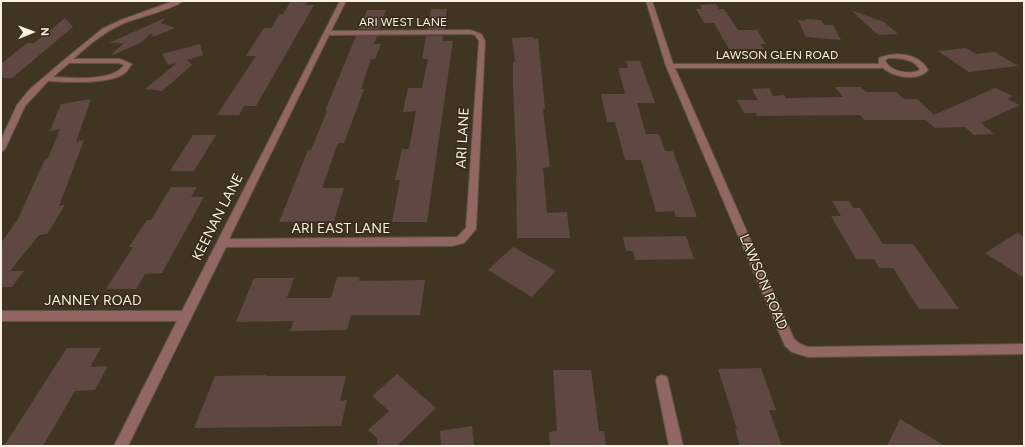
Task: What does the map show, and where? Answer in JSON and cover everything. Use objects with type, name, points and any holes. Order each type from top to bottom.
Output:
[{"type":"street","points":[[1,149],[21,105],[32,92],[66,61],[104,30],[142,13],[180,1]]},
{"type":"street","name":"KEENAN LANE","points":[[121,446],[342,1]]},
{"type":"street","name":"LAWSON ROAD","points":[[649,1],[670,66],[789,342],[796,348],[808,352],[1024,349]]},
{"type":"street","name":"ARI WEST LANE","points":[[327,33],[470,32],[478,34]]},
{"type":"street","name":"ARI LANE","points":[[460,240],[472,229],[482,41],[478,34]]},
{"type":"street","name":"LAWSON GLEN ROAD","points":[[670,66],[883,66],[907,75],[919,74],[924,70],[920,64],[915,61],[894,56],[883,57],[881,60],[883,66]]},
{"type":"street","points":[[47,79],[108,78],[123,72],[128,64],[120,61],[66,61]]},
{"type":"street","name":"ARI EAST LANE","points":[[221,243],[452,242],[460,240]]},
{"type":"street","name":"JANNEY ROAD","points":[[1,316],[185,316]]},
{"type":"street","points":[[662,381],[676,446]]},
{"type":"building","points":[[291,1],[308,1],[305,5],[314,5],[256,106],[244,106],[239,115],[217,115],[256,56],[246,56],[264,28],[271,28],[280,14],[283,14]]},
{"type":"building","points":[[716,4],[719,9],[724,9],[738,30],[757,30],[766,44],[760,44],[764,49],[729,49],[714,23],[704,23],[696,9],[702,9],[700,5]]},
{"type":"building","points":[[431,9],[447,9],[444,29],[428,29]]},
{"type":"building","points":[[367,10],[386,10],[379,29],[359,29]]},
{"type":"building","points":[[851,10],[884,22],[898,34],[880,35],[876,33]]},
{"type":"building","points":[[65,18],[73,27],[12,78],[1,78],[1,64],[27,43],[34,43]]},
{"type":"building","points":[[165,18],[161,23],[175,28],[153,37],[151,33],[142,42],[113,55],[112,54],[124,43],[109,43]]},
{"type":"building","points":[[804,19],[821,20],[824,25],[833,25],[841,40],[806,37],[798,20],[805,21]]},
{"type":"building","points":[[356,36],[377,36],[374,44],[381,44],[375,59],[371,59],[361,89],[364,89],[344,143],[338,143],[322,188],[344,188],[334,221],[279,222],[308,150],[311,150],[327,111],[325,111]]},
{"type":"building","points":[[426,36],[443,36],[442,41],[453,41],[427,222],[392,222],[400,180],[395,180],[402,149],[409,149],[416,111],[403,112],[408,88],[422,88],[428,59],[422,59]]},
{"type":"building","points":[[533,37],[534,39],[538,38],[545,109],[543,109],[550,167],[543,168],[547,213],[567,212],[570,238],[517,238],[517,175],[513,86],[513,62],[515,62],[512,38]]},
{"type":"building","points":[[200,44],[203,55],[187,60],[192,65],[162,91],[145,89],[177,63],[168,65],[162,54]]},
{"type":"building","points":[[966,48],[976,54],[995,52],[1018,66],[969,72],[938,51]]},
{"type":"building","points":[[626,61],[640,61],[655,103],[637,103],[646,134],[659,134],[665,151],[673,151],[697,217],[676,217],[674,211],[656,212],[641,160],[625,160],[615,122],[607,122],[601,94],[625,94],[618,68],[628,68]]},
{"type":"building","points":[[835,87],[861,87],[866,92],[896,92],[904,99],[917,99],[934,115],[995,88],[1013,96],[1007,99],[1020,105],[981,123],[994,134],[974,135],[965,127],[935,128],[926,120],[864,120],[860,115],[757,116],[756,113],[744,113],[737,100],[758,100],[752,89],[769,88],[773,96],[784,95],[786,98],[843,97]]},
{"type":"building","points":[[91,99],[76,142],[84,140],[59,206],[65,205],[47,234],[39,235],[10,271],[24,271],[12,287],[1,287],[1,243],[18,219],[45,159],[48,158],[60,129],[50,131],[61,104]]},
{"type":"building","points":[[193,135],[216,135],[194,171],[170,171]]},
{"type":"building","points":[[171,187],[197,187],[191,197],[204,197],[162,273],[145,274],[136,289],[106,289],[133,247],[129,247],[147,220],[151,220]]},
{"type":"building","points":[[832,201],[849,201],[853,208],[860,208],[883,244],[913,244],[959,309],[919,309],[893,268],[879,268],[874,259],[856,259],[831,216],[841,216]]},
{"type":"building","points":[[1017,233],[1024,237],[1024,278],[985,253]]},
{"type":"building","points":[[686,236],[694,259],[635,260],[633,251],[626,251],[623,237]]},
{"type":"building","points":[[513,247],[556,271],[532,297],[488,270]]},
{"type":"building","points":[[337,277],[360,277],[359,281],[425,280],[420,315],[351,315],[347,330],[290,331],[294,321],[236,322],[254,278],[294,278],[287,298],[331,298]]},
{"type":"building","points":[[67,348],[101,348],[90,367],[108,366],[95,390],[75,391],[43,446],[4,446]]},
{"type":"building","points":[[761,368],[776,410],[769,410],[782,446],[740,446],[735,429],[737,429],[718,369]]},
{"type":"building","points":[[553,370],[591,370],[599,431],[604,431],[606,446],[550,446],[549,432],[557,431]]},
{"type":"building","points":[[397,374],[436,408],[397,446],[377,446],[377,438],[368,430],[389,411],[372,396]]},
{"type":"building","points":[[266,375],[265,376],[346,376],[340,401],[347,400],[341,426],[194,428],[215,376]]},
{"type":"building","points":[[900,419],[945,446],[887,446]]},
{"type":"building","points":[[472,426],[474,446],[441,446],[440,431]]}]
